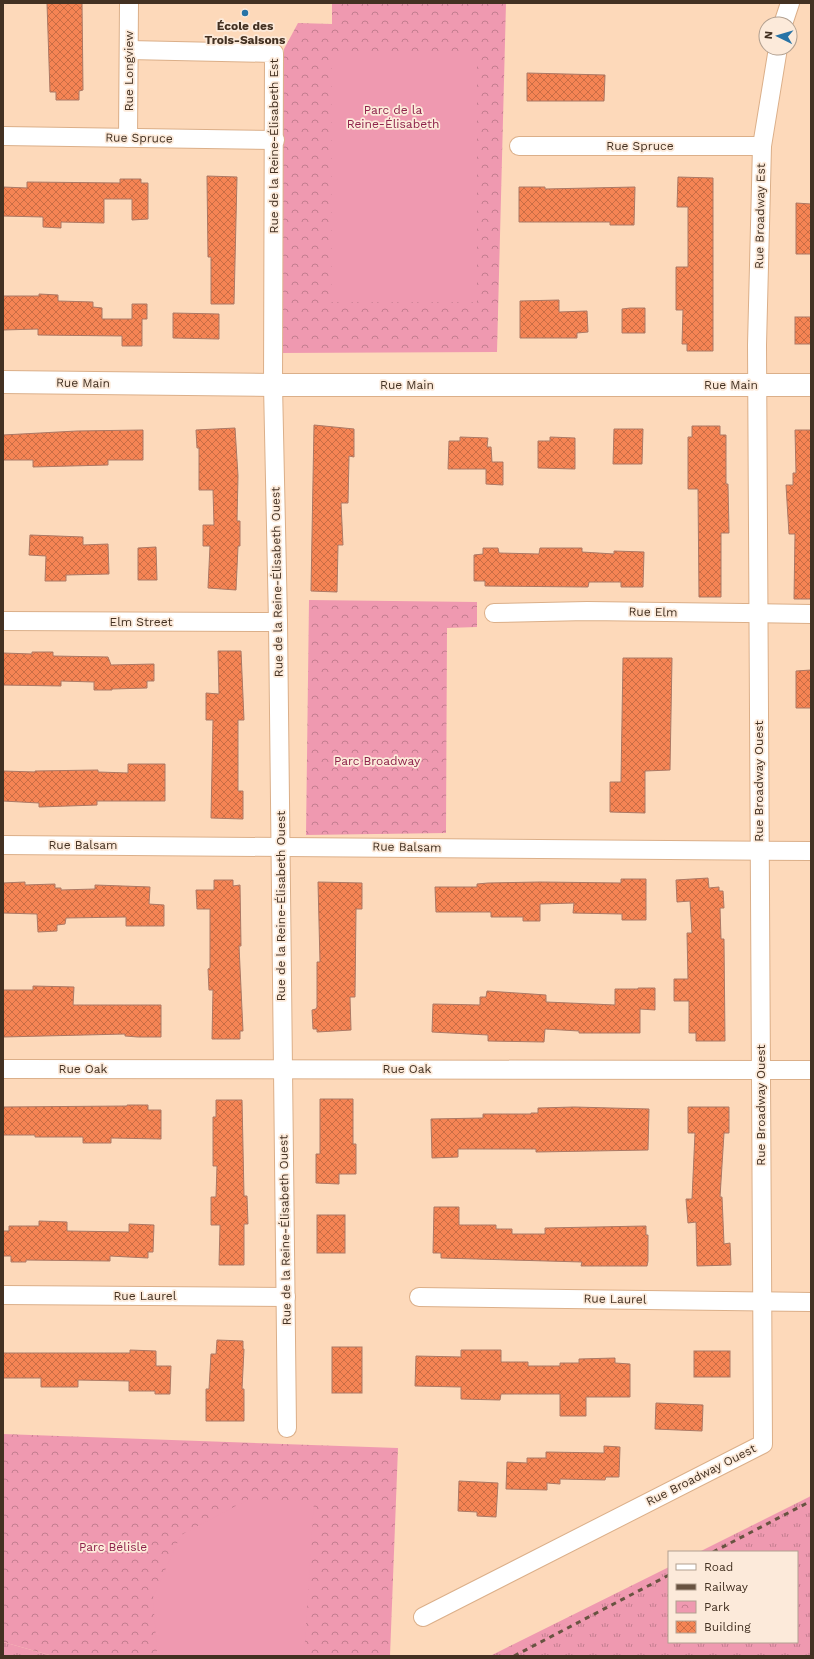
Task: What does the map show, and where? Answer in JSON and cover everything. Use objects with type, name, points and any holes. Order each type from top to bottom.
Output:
[{"type":"street","name":"Rue Longview","points":[[128,138],[129,3]]},
{"type":"street","points":[[786,16],[790,3]]},
{"type":"street","name":"Rue de la Reine-Élisabeth Est","points":[[129,50],[274,53],[275,140],[273,385]]},
{"type":"street","name":"Rue Broadway Est","points":[[758,385],[757,345],[762,146],[777,56]]},
{"type":"street","name":"Rue Spruce","points":[[3,136],[275,140]]},
{"type":"street","name":"Rue Spruce","points":[[519,146],[762,146]]},
{"type":"street","name":"Rue Main","points":[[3,382],[273,385],[811,385]]},
{"type":"street","name":"Rue de la Reine-Élisabeth Ouest","points":[[273,385],[278,622],[287,1428]]},
{"type":"street","name":"Rue Broadway Ouest","points":[[422,1617],[763,1444],[757,613],[758,385]]},
{"type":"street","name":"Rue Elm","points":[[494,612],[811,614]]},
{"type":"street","name":"Elm Street","points":[[3,621],[278,622]]},
{"type":"street","name":"Rue Balsam","points":[[3,845],[811,850]]},
{"type":"street","name":"Rue Oak","points":[[3,1070],[811,1070]]},
{"type":"street","name":"Rue Laurel","points":[[3,1295],[286,1297]]},
{"type":"street","name":"Rue Laurel","points":[[419,1297],[811,1302]]},
{"type":"green space","name":"Parc de la Reine-Élisabeth","points":[[332,3],[506,3],[497,352],[278,353],[284,49],[298,23],[332,24]]},
{"type":"green space","points":[[332,52],[477,52],[477,302],[332,302]]},
{"type":"green space","name":"Parc Broadway","points":[[309,600],[477,602],[477,627],[447,628],[446,833],[306,835]]},
{"type":"green space","name":"Parc Bélisle","points":[[3,1434],[398,1448],[390,1656],[53,1656],[3,1642]]},
{"type":"green space","points":[[811,1496],[811,1656],[490,1656],[668,1567],[668,1643],[798,1643],[798,1551],[701,1551]]},
{"type":"green space","points":[[249,1499],[314,1501],[304,1656],[178,1656],[157,1653],[153,1597],[181,1535]]},
{"type":"green space","points":[[3,1642],[53,1656],[3,1656]]},
{"type":"building","points":[[47,3],[82,3],[83,90],[79,91],[79,100],[56,100],[56,92],[50,92]]},
{"type":"building","points":[[527,73],[605,75],[604,101],[527,101]]},
{"type":"building","points":[[207,176],[237,177],[234,304],[211,304],[211,257],[208,257]]},
{"type":"building","points":[[678,177],[713,178],[713,351],[687,351],[687,344],[682,344],[683,310],[676,310],[676,267],[688,267],[688,207],[677,207]]},
{"type":"building","points":[[120,179],[141,179],[141,183],[148,183],[148,219],[132,220],[132,199],[104,199],[104,223],[61,222],[61,228],[43,227],[43,217],[3,216],[3,187],[27,188],[27,182],[120,183]]},
{"type":"building","points":[[519,187],[545,187],[545,189],[635,187],[634,225],[610,225],[610,222],[519,222]]},
{"type":"building","points":[[796,203],[811,204],[811,254],[796,254]]},
{"type":"building","points":[[39,294],[58,295],[58,301],[93,302],[93,307],[102,308],[102,319],[132,319],[132,304],[147,304],[147,319],[142,319],[142,346],[122,346],[122,336],[38,335],[38,329],[3,330],[3,296],[39,296]]},
{"type":"building","points":[[559,300],[559,312],[587,311],[588,332],[577,333],[577,338],[520,338],[520,301]]},
{"type":"building","points":[[645,308],[645,333],[622,333],[622,309]]},
{"type":"building","points":[[173,313],[219,314],[219,339],[173,338]]},
{"type":"building","points":[[795,317],[811,317],[811,344],[795,344]]},
{"type":"building","points":[[314,425],[354,429],[354,457],[349,456],[348,503],[341,503],[343,545],[338,545],[337,592],[311,591]]},
{"type":"building","points":[[692,426],[720,426],[720,435],[726,435],[726,484],[728,484],[729,533],[721,533],[721,597],[699,597],[698,489],[688,489],[688,437],[692,437]]},
{"type":"building","points":[[235,428],[238,476],[237,521],[240,521],[240,546],[238,546],[236,590],[208,588],[210,546],[203,546],[203,525],[214,525],[213,490],[199,490],[199,448],[197,448],[196,430]]},
{"type":"building","points":[[614,429],[643,429],[642,464],[613,464]]},
{"type":"building","points":[[143,430],[143,460],[108,460],[108,465],[33,467],[33,460],[3,460],[3,435],[77,431]]},
{"type":"building","points":[[795,430],[811,430],[811,599],[794,599],[795,534],[789,534],[786,485],[793,485],[793,473],[796,473]]},
{"type":"building","points":[[460,437],[488,438],[487,447],[491,447],[492,462],[503,462],[503,485],[486,484],[486,469],[448,469],[449,441],[460,441]]},
{"type":"building","points":[[550,437],[575,438],[575,469],[538,468],[538,441],[550,441]]},
{"type":"building","points":[[30,535],[83,537],[83,545],[108,544],[109,574],[66,575],[66,581],[45,581],[46,556],[29,555]]},
{"type":"building","points":[[156,547],[157,580],[138,580],[138,548]]},
{"type":"building","points":[[483,548],[498,548],[499,553],[539,554],[540,548],[582,548],[582,552],[614,554],[614,551],[644,552],[643,587],[621,587],[621,582],[589,582],[588,587],[485,586],[485,581],[474,581],[474,555],[483,554]]},
{"type":"building","points":[[218,651],[241,651],[244,720],[238,720],[238,791],[243,791],[243,819],[211,818],[213,720],[206,720],[206,693],[219,694]]},
{"type":"building","points":[[32,652],[53,652],[53,656],[108,657],[111,665],[154,664],[154,681],[147,681],[147,688],[112,690],[94,690],[94,682],[61,681],[61,686],[3,685],[3,653],[32,654]]},
{"type":"building","points":[[623,658],[672,658],[670,770],[645,771],[645,813],[610,812],[610,782],[621,782]]},
{"type":"building","points":[[811,670],[811,708],[796,708],[796,671]]},
{"type":"building","points":[[128,764],[165,764],[165,801],[97,801],[97,805],[39,807],[39,803],[3,801],[3,771],[35,772],[98,770],[98,772],[128,773]]},
{"type":"building","points":[[708,878],[709,888],[719,887],[719,891],[723,891],[724,908],[720,908],[721,939],[724,939],[725,1041],[696,1041],[696,1033],[689,1033],[689,1001],[674,1001],[674,979],[688,979],[687,933],[692,933],[690,901],[677,902],[676,880]]},
{"type":"building","points":[[621,879],[646,879],[646,920],[622,920],[622,914],[573,913],[574,903],[540,904],[540,921],[523,921],[523,917],[491,917],[491,912],[436,912],[435,887],[477,887],[477,884],[488,883],[621,883]]},
{"type":"building","points":[[214,880],[233,880],[233,886],[240,885],[241,946],[239,946],[243,1031],[240,1031],[240,1039],[212,1039],[213,990],[209,990],[208,969],[210,968],[210,909],[197,909],[196,890],[214,890]]},
{"type":"building","points":[[25,882],[25,885],[55,884],[55,888],[61,888],[61,890],[95,889],[95,885],[150,887],[149,904],[164,905],[164,926],[126,926],[126,917],[66,918],[65,924],[57,925],[57,931],[38,932],[37,914],[3,913],[3,883]]},
{"type":"building","points":[[318,882],[362,883],[362,909],[356,909],[355,997],[350,997],[351,1030],[317,1032],[317,1029],[313,1029],[312,1010],[316,1009],[317,1007],[317,962],[320,962]]},
{"type":"building","points":[[33,986],[74,987],[73,1005],[161,1005],[161,1037],[125,1036],[125,1034],[3,1037],[3,990],[33,990]]},
{"type":"building","points":[[655,988],[655,1010],[640,1009],[640,1033],[579,1033],[579,1031],[545,1029],[544,1042],[488,1041],[488,1035],[432,1032],[433,1004],[480,1005],[480,997],[486,997],[487,991],[546,995],[546,1002],[615,1005],[615,989]]},
{"type":"building","points":[[320,1099],[353,1099],[353,1144],[356,1144],[356,1174],[339,1174],[339,1184],[316,1183],[316,1154],[320,1154]]},
{"type":"building","points":[[216,1100],[242,1100],[244,1196],[247,1196],[248,1224],[244,1224],[244,1265],[219,1265],[220,1225],[211,1225],[211,1197],[216,1197],[217,1166],[213,1166],[213,1117],[216,1117]]},
{"type":"building","points":[[148,1105],[148,1110],[161,1110],[161,1139],[111,1138],[111,1143],[83,1143],[83,1137],[3,1135],[3,1107]]},
{"type":"building","points":[[574,1107],[649,1109],[648,1150],[536,1152],[536,1149],[458,1149],[458,1157],[432,1158],[431,1119],[483,1118],[483,1114],[531,1114],[538,1113],[538,1108]]},
{"type":"building","points":[[688,1107],[729,1107],[729,1133],[724,1133],[720,1197],[722,1197],[724,1244],[730,1243],[731,1265],[697,1266],[696,1222],[688,1223],[686,1199],[692,1199],[695,1133],[688,1133]]},
{"type":"building","points":[[434,1207],[459,1207],[459,1225],[496,1225],[496,1229],[512,1229],[512,1234],[545,1234],[545,1228],[646,1226],[646,1235],[648,1235],[647,1266],[581,1266],[582,1262],[441,1258],[441,1253],[433,1253]]},
{"type":"building","points":[[317,1215],[345,1215],[345,1253],[317,1253]]},
{"type":"building","points":[[39,1221],[67,1222],[67,1231],[129,1232],[129,1224],[154,1225],[153,1252],[148,1252],[148,1258],[110,1256],[110,1261],[26,1260],[26,1262],[11,1262],[11,1256],[3,1256],[3,1231],[9,1231],[9,1226],[39,1226]]},
{"type":"building","points":[[217,1340],[243,1341],[242,1389],[244,1389],[244,1421],[206,1421],[206,1389],[209,1389],[211,1354],[216,1354]]},
{"type":"building","points":[[332,1347],[362,1347],[362,1393],[332,1393]]},
{"type":"building","points":[[130,1350],[156,1351],[156,1366],[171,1366],[170,1394],[155,1394],[155,1391],[129,1391],[129,1381],[78,1380],[78,1387],[41,1387],[41,1378],[3,1378],[3,1353],[130,1353]]},
{"type":"building","points":[[461,1350],[501,1350],[501,1362],[528,1362],[528,1366],[560,1366],[560,1363],[579,1363],[579,1359],[615,1358],[615,1363],[630,1364],[630,1397],[586,1397],[586,1416],[560,1416],[560,1394],[501,1394],[500,1400],[461,1399],[461,1387],[415,1386],[416,1356],[461,1357]]},
{"type":"building","points":[[694,1351],[730,1351],[730,1377],[694,1377]]},
{"type":"building","points":[[656,1403],[703,1405],[702,1431],[655,1429]]},
{"type":"building","points":[[604,1446],[620,1447],[619,1477],[606,1477],[605,1480],[560,1479],[560,1484],[547,1483],[547,1490],[506,1489],[507,1462],[527,1463],[527,1458],[546,1458],[546,1452],[604,1453]]},
{"type":"building","points":[[459,1481],[498,1483],[496,1517],[477,1516],[477,1512],[458,1511]]},
{"type":"railway","points":[[715,1551],[811,1501]]},
{"type":"railway","points":[[514,1656],[668,1576]]},
{"type":"place","name":"École des Trois-Saisons","points":[[245,13]]}]
